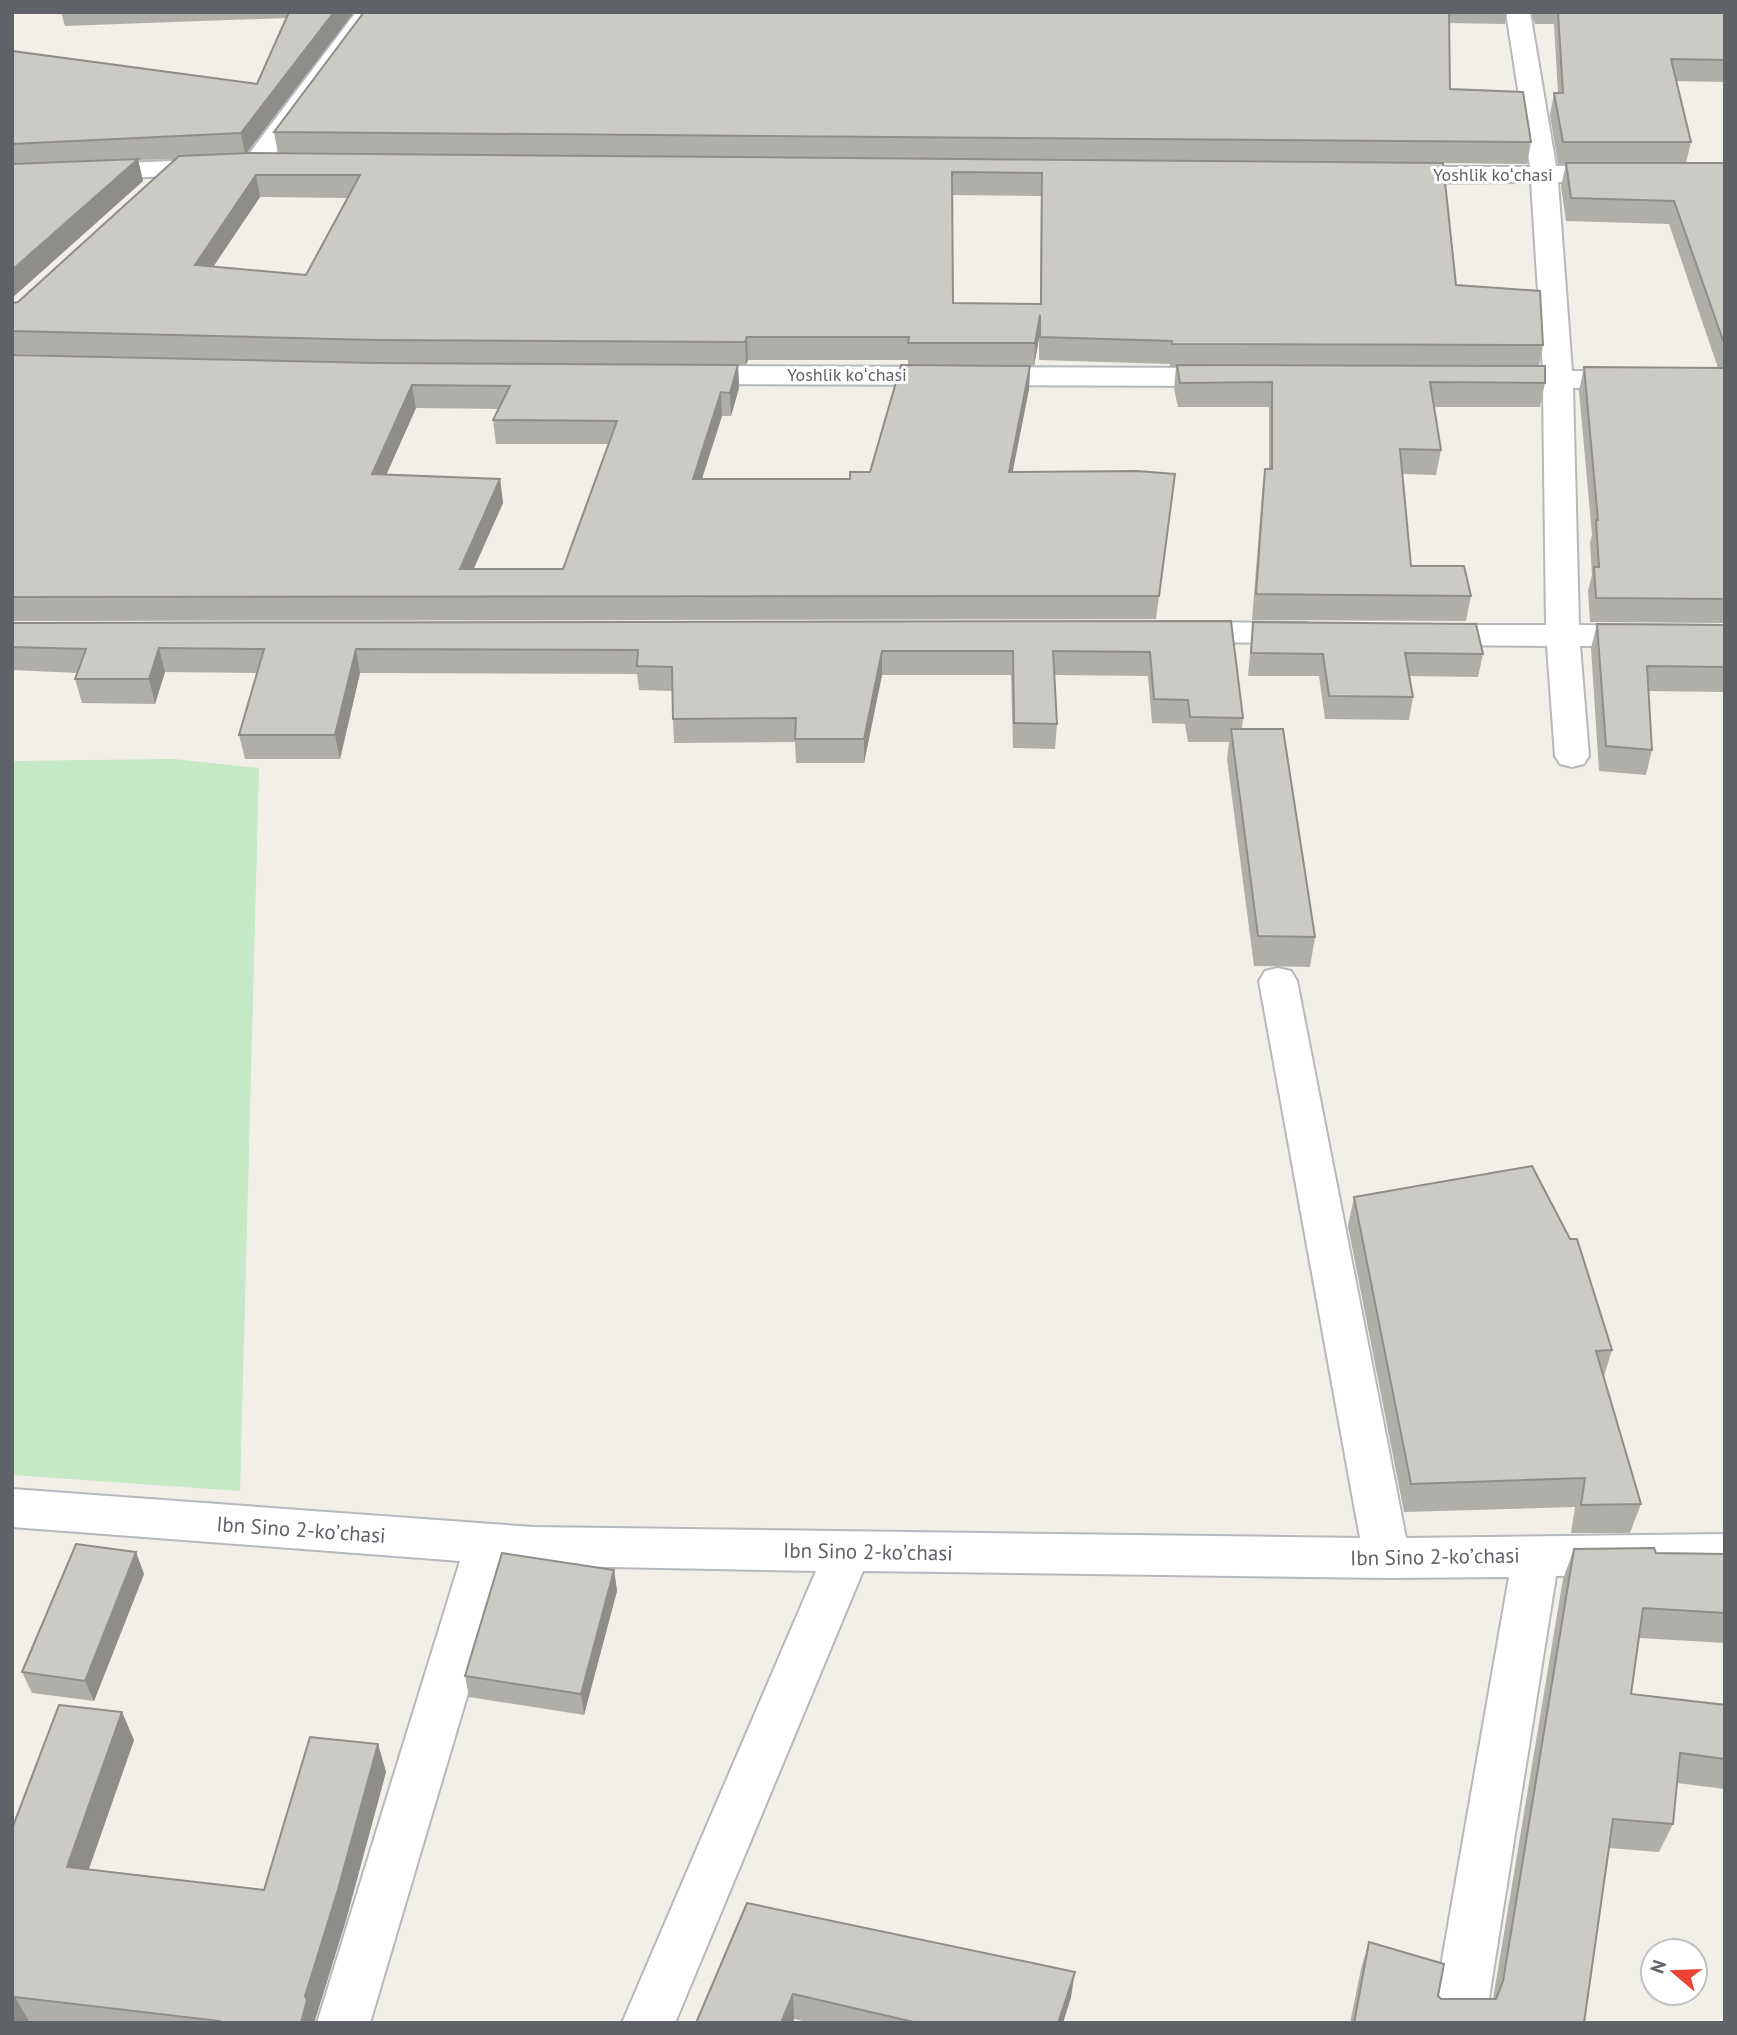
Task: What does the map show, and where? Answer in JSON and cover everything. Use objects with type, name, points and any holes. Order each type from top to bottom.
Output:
[{"type":"street","points":[[254,165],[368,12]]},
{"type":"street","points":[[1518,12],[1544,174],[1558,379],[1563,637],[1572,755]]},
{"type":"street","points":[[12,176],[282,166]]},
{"type":"street","points":[[144,197],[175,169]]},
{"type":"street","name":"Yoshlik koʻchasi","points":[[1366,175],[1641,174]]},
{"type":"street","name":"Yoshlik koʻchasi","points":[[656,375],[1252,377]]},
{"type":"street","points":[[1474,379],[1725,380]]},
{"type":"street","points":[[1149,632],[1329,633]]},
{"type":"street","points":[[1398,634],[1725,636]]},
{"type":"street","points":[[1278,981],[1387,1558]]},
{"type":"street","name":"Ibn Sino 2-koʼchasi","points":[[12,1508],[533,1547],[1387,1558],[1725,1554]]},
{"type":"street","points":[[343,2023],[489,1544]]},
{"type":"street","points":[[648,2023],[848,1551]]},
{"type":"street","points":[[1458,2023],[1536,1555]]},
{"type":"green space","points":[[173,759],[259,768],[240,1491],[12,1475],[12,761]]},
{"type":"building","points":[[289,12],[334,12],[241,133],[12,144],[12,51],[257,84]]},
{"type":"building","points":[[364,12],[1449,12],[1450,89],[1523,92],[1531,142],[274,132]]},
{"type":"building","points":[[1558,12],[1725,12],[1725,60],[1671,59],[1691,142],[1563,142],[1554,93],[1563,93]]},
{"type":"building","points":[[250,153],[1443,163],[1456,285],[1540,291],[1543,345],[1172,344],[1172,341],[1040,337],[1040,315],[1035,343],[908,343],[909,337],[747,337],[745,342],[376,340],[12,331],[12,303],[18,302],[179,156]],"holes":[[[952,172],[1042,173],[1041,304],[953,303]],[[256,175],[360,175],[306,275],[195,265]]]},
{"type":"building","points":[[138,159],[12,270],[12,164]]},
{"type":"building","points":[[1566,163],[1725,163],[1725,346],[1674,201],[1571,198]]},
{"type":"building","points":[[12,355],[376,363],[738,365],[730,393],[721,392],[693,479],[850,479],[850,472],[870,472],[901,365],[1030,366],[1009,472],[1137,471],[1175,474],[1159,596],[12,597]],"holes":[[[412,385],[510,386],[493,420],[617,421],[563,569],[460,569],[500,479],[372,474]]]},
{"type":"building","points":[[1177,365],[1545,366],[1545,383],[1430,382],[1441,450],[1400,449],[1411,566],[1464,566],[1471,596],[1256,594],[1265,469],[1272,469],[1272,382],[1180,383]]},
{"type":"building","points":[[1584,367],[1725,368],[1725,599],[1596,598],[1594,567],[1599,567],[1598,520]]},
{"type":"building","points":[[1231,621],[1243,718],[1190,717],[1188,700],[1154,699],[1150,652],[1053,651],[1057,724],[1014,723],[1013,651],[882,651],[864,739],[795,739],[796,718],[673,719],[672,667],[637,666],[638,650],[356,649],[335,735],[239,735],[264,649],[159,648],[149,679],[75,679],[86,649],[12,647],[12,623]]},
{"type":"building","points":[[1253,622],[1476,624],[1483,654],[1405,653],[1413,697],[1329,696],[1323,654],[1251,653]]},
{"type":"building","points":[[1597,624],[1725,625],[1725,667],[1647,666],[1652,750],[1606,746]]},
{"type":"building","points":[[1231,729],[1283,729],[1315,937],[1258,936]]},
{"type":"building","points":[[1532,1166],[1570,1239],[1577,1239],[1612,1350],[1596,1351],[1641,1504],[1581,1505],[1585,1478],[1411,1484],[1354,1197]]},
{"type":"building","points":[[76,1544],[136,1552],[85,1681],[22,1672]]},
{"type":"building","points":[[1654,1548],[1656,1553],[1725,1554],[1725,1613],[1643,1608],[1631,1694],[1725,1705],[1725,1759],[1680,1753],[1673,1824],[1613,1819],[1584,2023],[1354,2023],[1369,1942],[1444,1964],[1438,1996],[1441,1999],[1496,1999],[1503,1981],[1574,1549]]},
{"type":"building","points":[[502,1553],[614,1570],[581,1694],[465,1676]]},
{"type":"building","points":[[59,1705],[122,1712],[67,1867],[264,1890],[310,1737],[378,1744],[305,1996],[307,2000],[301,2023],[219,2023],[220,2021],[15,1997],[12,2006],[12,1829]]},
{"type":"building","points":[[747,1903],[1075,1972],[1058,2023],[918,2023],[793,1994],[781,2023],[696,2023]]}]
